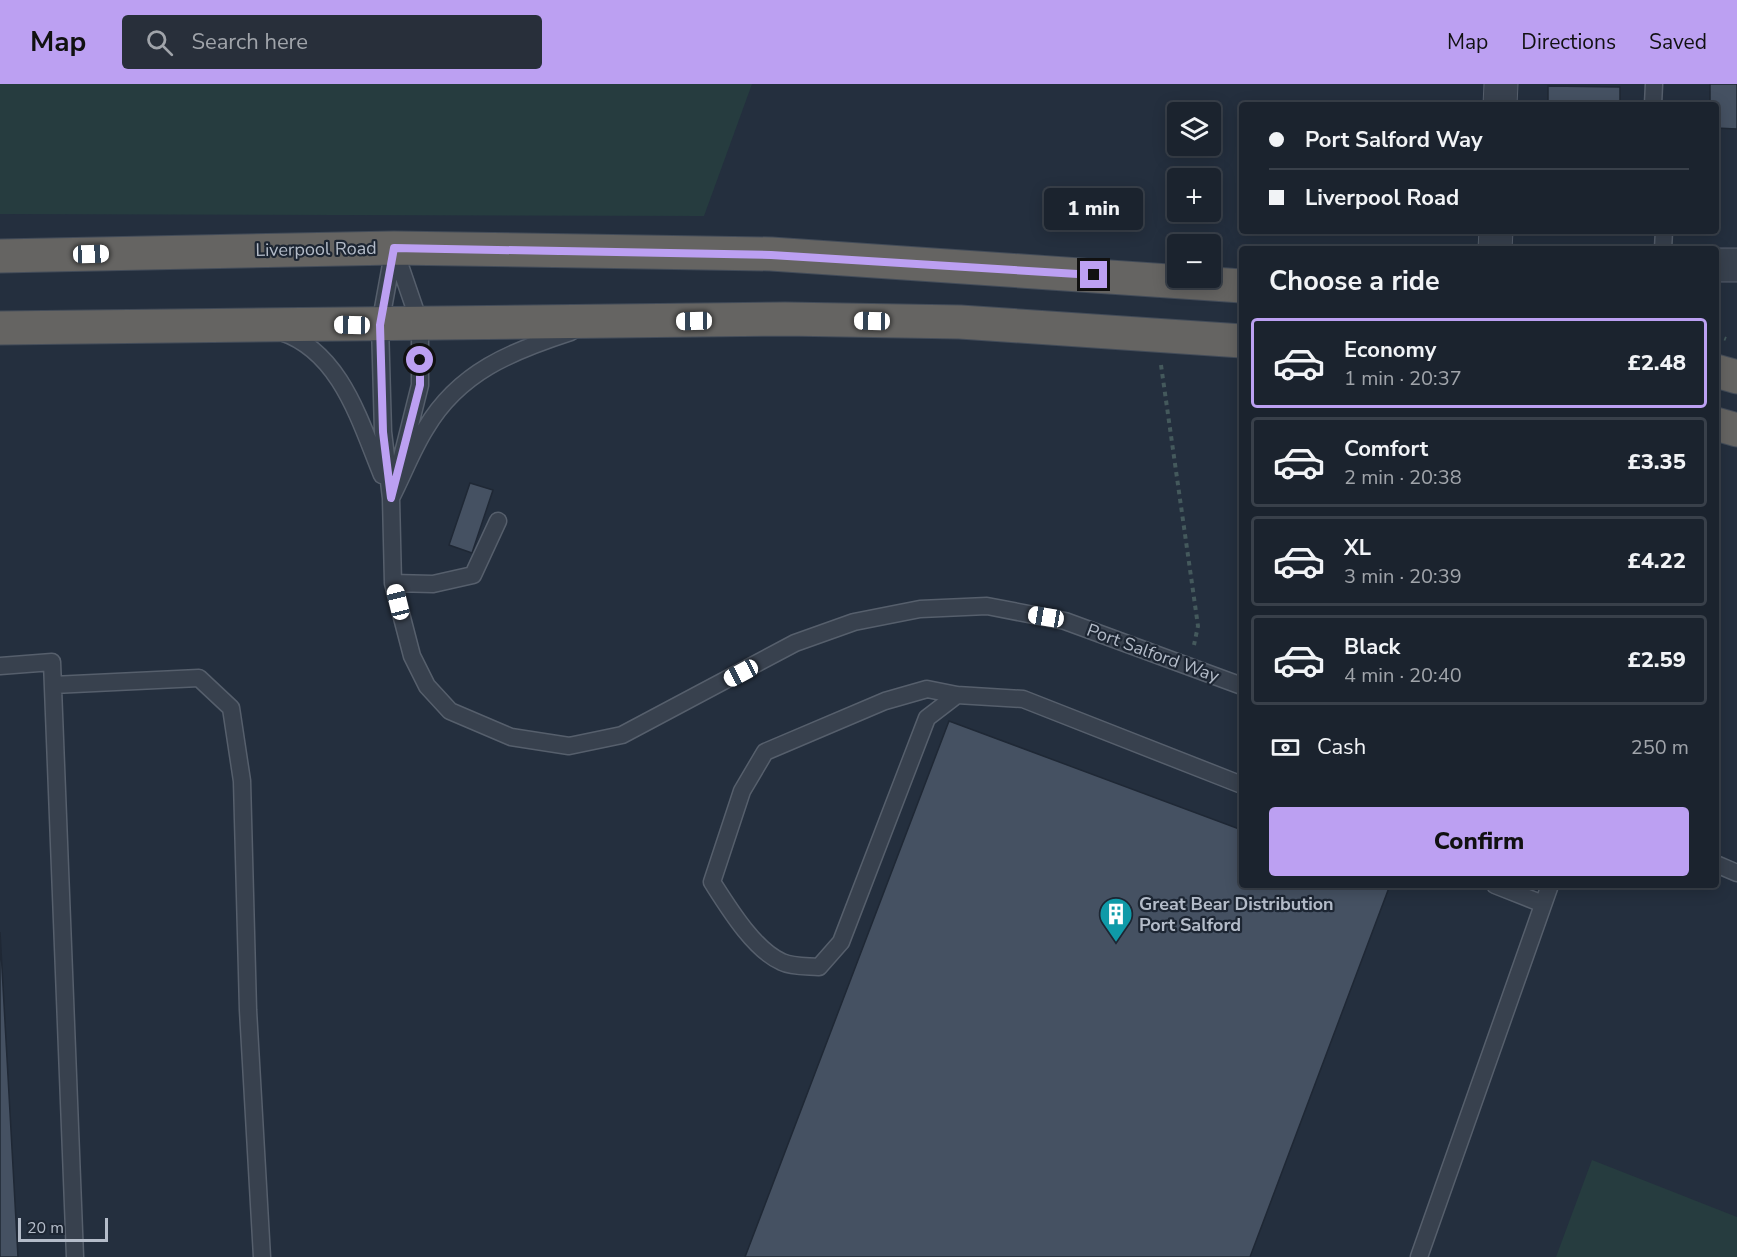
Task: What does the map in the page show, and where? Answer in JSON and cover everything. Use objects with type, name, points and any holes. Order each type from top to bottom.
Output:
[{"type":"highway","name":"Liverpool Road","points":[[0,256],[394,248],[771,255],[1239,286]]},
{"type":"highway","points":[[0,328],[785,319],[960,322],[1156,333],[1234,340]]},
{"type":"highway","points":[[1719,372],[1737,376]]},
{"type":"highway","points":[[1719,425],[1737,430]]},
{"type":"street","points":[[1500,102],[1501,84]]},
{"type":"street","points":[[1719,266],[1737,265]]},
{"type":"lane","points":[[1653,102],[1654,84]]},
{"type":"lane","name":"Port Salford Way","points":[[391,498],[420,385],[420,324],[394,248]]},
{"type":"lane","name":"Port Salford Way","points":[[394,248],[380,325],[383,432],[391,498],[393,584],[412,656],[427,686],[450,711],[511,737],[569,746],[622,735],[795,643],[854,622],[920,609],[987,606],[1065,621],[1239,685]]},
{"type":"lane","name":"Port Salford Way","points":[[391,498],[426,426],[461,384],[475,372],[526,346],[604,322]]},
{"type":"lane","name":"Port Salford Way","points":[[256,324],[296,337],[316,352],[341,383],[351,400],[391,498]]},
{"type":"lane","points":[[393,584],[433,584],[473,575],[498,521]]},
{"type":"lane","points":[[0,666],[52,662],[75,1257]]},
{"type":"lane","points":[[53,686],[199,678],[231,708],[242,781],[248,1010],[262,1257]]},
{"type":"lane","points":[[957,695],[927,718],[841,942],[819,967],[783,963],[761,946],[734,915],[712,882],[742,791],[765,752],[885,701],[927,690],[957,695],[1023,699],[1239,784]]},
{"type":"lane","points":[[1719,865],[1737,873]]},
{"type":"lane","points":[[1503,888],[1543,904]]},
{"type":"lane","points":[[1419,1257],[1549,888]]},
{"type":"path","points":[[1156,333],[1198,626],[1189,666]]},
{"type":"green space","points":[[0,84],[752,84],[704,216],[0,214]]},
{"type":"green space","points":[[1592,1160],[1737,1217],[1737,1257],[1556,1257]]},
{"type":"building","points":[[1710,84],[1737,84],[1737,129],[1719,128],[1719,102],[1710,102]]},
{"type":"building","points":[[1548,86],[1620,87],[1620,102],[1548,102]]},
{"type":"building","points":[[470,483],[493,490],[472,553],[449,545]]},
{"type":"building","name":"Great Bear Distribution Port Salford","points":[[949,721],[1239,829],[1239,888],[1389,888],[1250,1257],[745,1257]]},
{"type":"building","points":[[0,932],[18,1257],[0,1257]]},
{"type":"place","name":"Great Bear Distribution Port Salford","points":[[1116,943]]},
{"type":"route","points":[[420,360],[420,385],[391,498],[383,432],[380,325],[394,248],[771,255],[1094,275]]}]
